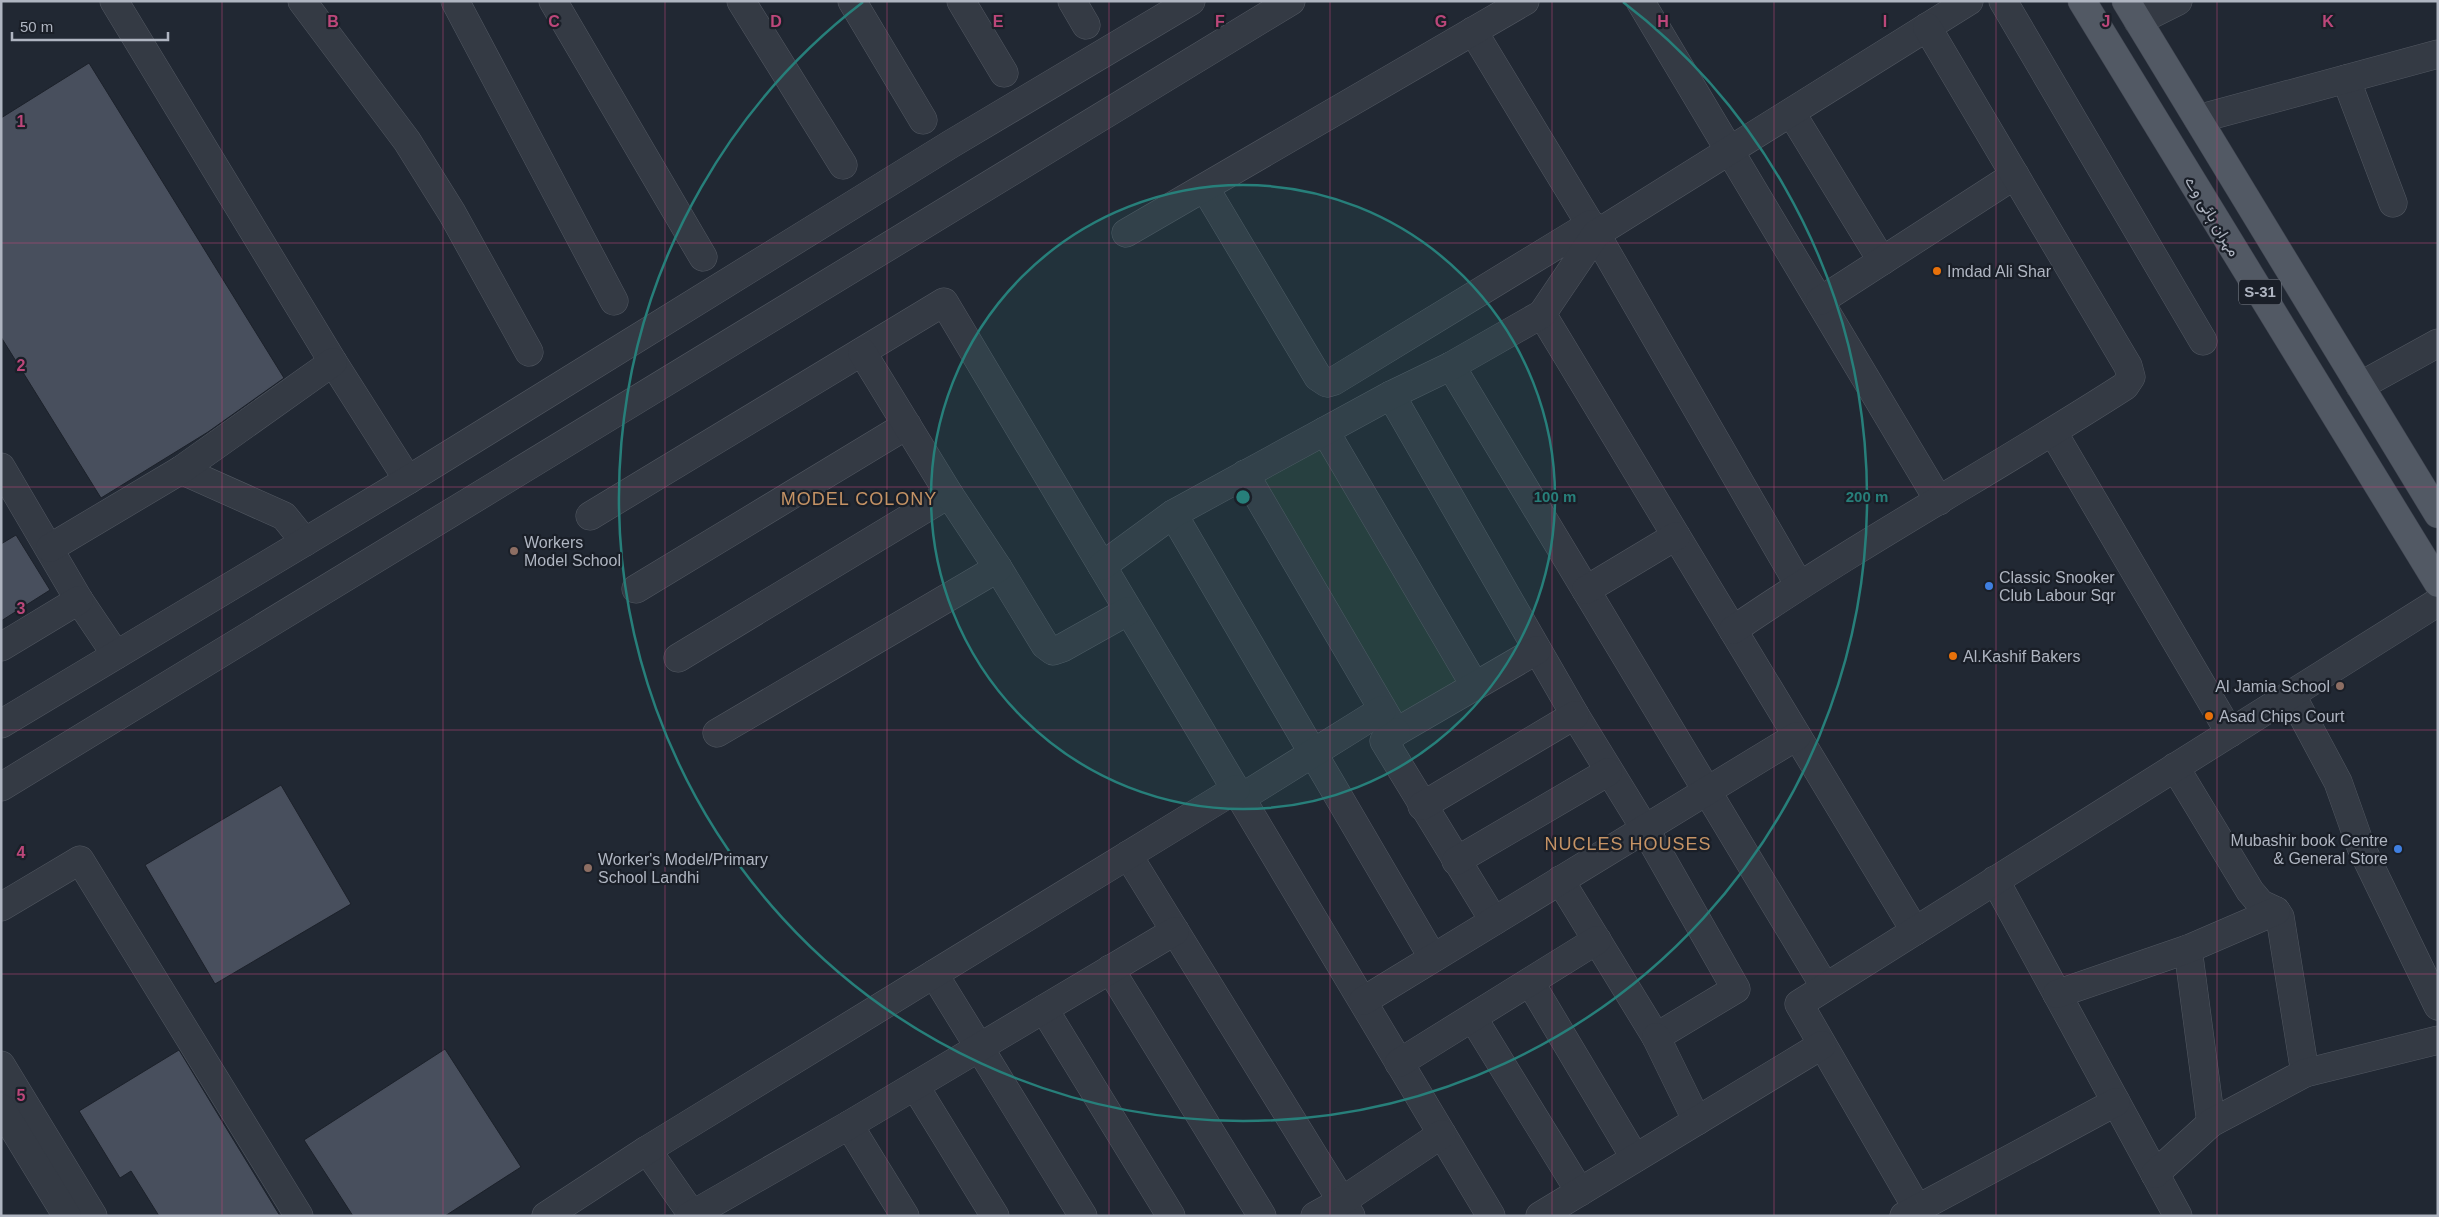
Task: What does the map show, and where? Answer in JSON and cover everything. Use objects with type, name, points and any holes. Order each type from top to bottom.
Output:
[{"type":"main road","name":"مہران ہائی وے","points":[[2082,1],[2438,584]]},
{"type":"main road","name":"S-31","points":[[2132,11],[2438,514]]},
{"type":"street","points":[[114,1],[333,362],[408,480]]},
{"type":"street","points":[[302,1],[407,141],[452,213],[529,352]]},
{"type":"street","points":[[455,1],[614,301]]},
{"type":"street","points":[[552,1],[703,257]]},
{"type":"street","points":[[741,1],[843,165]]},
{"type":"street","points":[[852,1],[923,120]]},
{"type":"street","points":[[961,1],[1004,72]]},
{"type":"street","points":[[1072,1],[1086,24]]},
{"type":"street","points":[[1,724],[408,480],[951,144],[1191,1]]},
{"type":"street","points":[[1,787],[1291,1]]},
{"type":"street","points":[[1126,233],[1525,1]]},
{"type":"street","points":[[1640,1],[1939,501]]},
{"type":"street","points":[[1205,188],[1318,377],[1327,383],[1334,381],[1792,114],[1931,16],[1969,1]]},
{"type":"street","points":[[2003,1],[2204,341]]},
{"type":"street","points":[[2132,11],[2178,1]]},
{"type":"street","points":[[1734,630],[1799,585],[2053,432],[2125,386],[2131,377],[2128,366],[2015,175],[1931,16]]},
{"type":"street","points":[[1472,31],[1594,229],[1799,585]]},
{"type":"street","points":[[2198,119],[2438,54]]},
{"type":"street","points":[[2346,79],[2393,203]]},
{"type":"street","points":[[1792,114],[1882,261]]},
{"type":"street","points":[[1820,301],[2015,175]]},
{"type":"street","points":[[1102,566],[1173,514],[1391,395],[1452,366],[1542,314],[1594,229]]},
{"type":"street","points":[[590,516],[944,302],[1491,1216]]},
{"type":"street","points":[[1542,314],[1915,931]]},
{"type":"street","points":[[2360,386],[2438,343]]},
{"type":"street","points":[[862,352],[1045,645],[1053,650],[1062,648],[1128,611]]},
{"type":"street","points":[[50,548],[181,470],[333,362]]},
{"type":"street","points":[[1452,366],[1825,987]]},
{"type":"street","points":[[1391,395],[1537,650],[1608,772],[1645,829],[1736,989],[1656,1037]]},
{"type":"street","points":[[636,589],[907,425]]},
{"type":"street","points":[[1325,431],[1475,686]]},
{"type":"street","points":[[2053,432],[2230,733]]},
{"type":"street","points":[[1,468],[79,600],[116,655]]},
{"type":"street","points":[[181,470],[284,516],[304,542]]},
{"type":"street","points":[[1245,474],[1389,721],[1384,741],[1494,921]]},
{"type":"street","points":[[678,658],[949,494]]},
{"type":"street","points":[[1173,514],[1434,958]]},
{"type":"street","points":[[1586,590],[1676,536]]},
{"type":"street","points":[[717,733],[998,568]]},
{"type":"street","points":[[1,647],[79,600]]},
{"type":"street","points":[[2116,1102],[1911,1213],[1822,1045],[1798,1004],[2438,602]]},
{"type":"street","points":[[546,1216],[646,1150],[1128,855],[1312,753],[1475,686],[1537,650]]},
{"type":"street","points":[[2291,694],[2338,782],[2361,847],[2438,1006]]},
{"type":"street","points":[[1422,806],[1575,715]]},
{"type":"street","points":[[1363,1001],[1797,736]]},
{"type":"street","points":[[2175,767],[2250,891],[2261,904],[2276,911],[2280,917],[2304,1073]]},
{"type":"street","points":[[1456,861],[1608,772]]},
{"type":"street","points":[[1128,855],[1346,1208]]},
{"type":"street","points":[[1,907],[80,860],[298,1216]]},
{"type":"street","points":[[1560,880],[1656,1037],[1697,1121]]},
{"type":"street","points":[[1995,880],[2178,1216]]},
{"type":"street","points":[[2057,994],[2188,949],[2276,911]]},
{"type":"street","points":[[646,1150],[692,1215],[849,1125],[1175,931]]},
{"type":"street","points":[[1400,1063],[1597,940]]},
{"type":"street","points":[[2188,949],[2211,1123]]},
{"type":"street","points":[[1110,969],[1262,1216]]},
{"type":"street","points":[[934,974],[1083,1216]]},
{"type":"street","points":[[1530,982],[1635,1158]]},
{"type":"street","points":[[1044,1009],[1171,1216]]},
{"type":"street","points":[[1472,1018],[1580,1192]]},
{"type":"street","points":[[2155,1174],[2211,1123],[2304,1073],[2438,1040]]},
{"type":"street","points":[[1540,1216],[1822,1045]]},
{"type":"street","points":[[1,1065],[93,1216]]},
{"type":"street","points":[[915,1086],[995,1216]]},
{"type":"street","points":[[1,1108],[67,1216]]},
{"type":"street","points":[[849,1125],[905,1216]]},
{"type":"street","points":[[1315,1216],[1346,1208],[1442,1134]]},
{"type":"shaded area","points":[[1319,442],[1467,683],[1397,726],[1256,477]]},
{"type":"building","points":[[89,63],[284,378],[208,432],[101,498],[1,337],[1,118]]},
{"type":"building","points":[[16,535],[50,590],[1,621],[1,544]]},
{"type":"building","points":[[281,785],[351,904],[215,984],[145,865]]},
{"type":"building","points":[[445,1049],[521,1167],[445,1216],[353,1216],[304,1140]]},
{"type":"building","points":[[179,1050],[280,1216],[159,1216],[131,1171],[120,1178],[79,1111]]},
{"type":"place","name":"Imdad Ali Shar","points":[[1937,271]]},
{"type":"place","name":"Workers Model School","points":[[514,551]]},
{"type":"place","name":"Classic Snooker Club Labour Sqr","points":[[1989,586]]},
{"type":"place","name":"Al.Kashif Bakers","points":[[1953,656]]},
{"type":"place","name":"Al Jamia School","points":[[2340,686]]},
{"type":"place","name":"Asad Chips Court","points":[[2209,716]]},
{"type":"place","name":"Mubashir book Centre & General Store","points":[[2398,849]]},
{"type":"place","name":"Worker's Model/Primary School Landhi","points":[[588,868]]},
{"type":"district","name":"MODEL COLONY","points":[[859,499]]},
{"type":"district","name":"NUCLES HOUSES","points":[[1628,844]]}]
